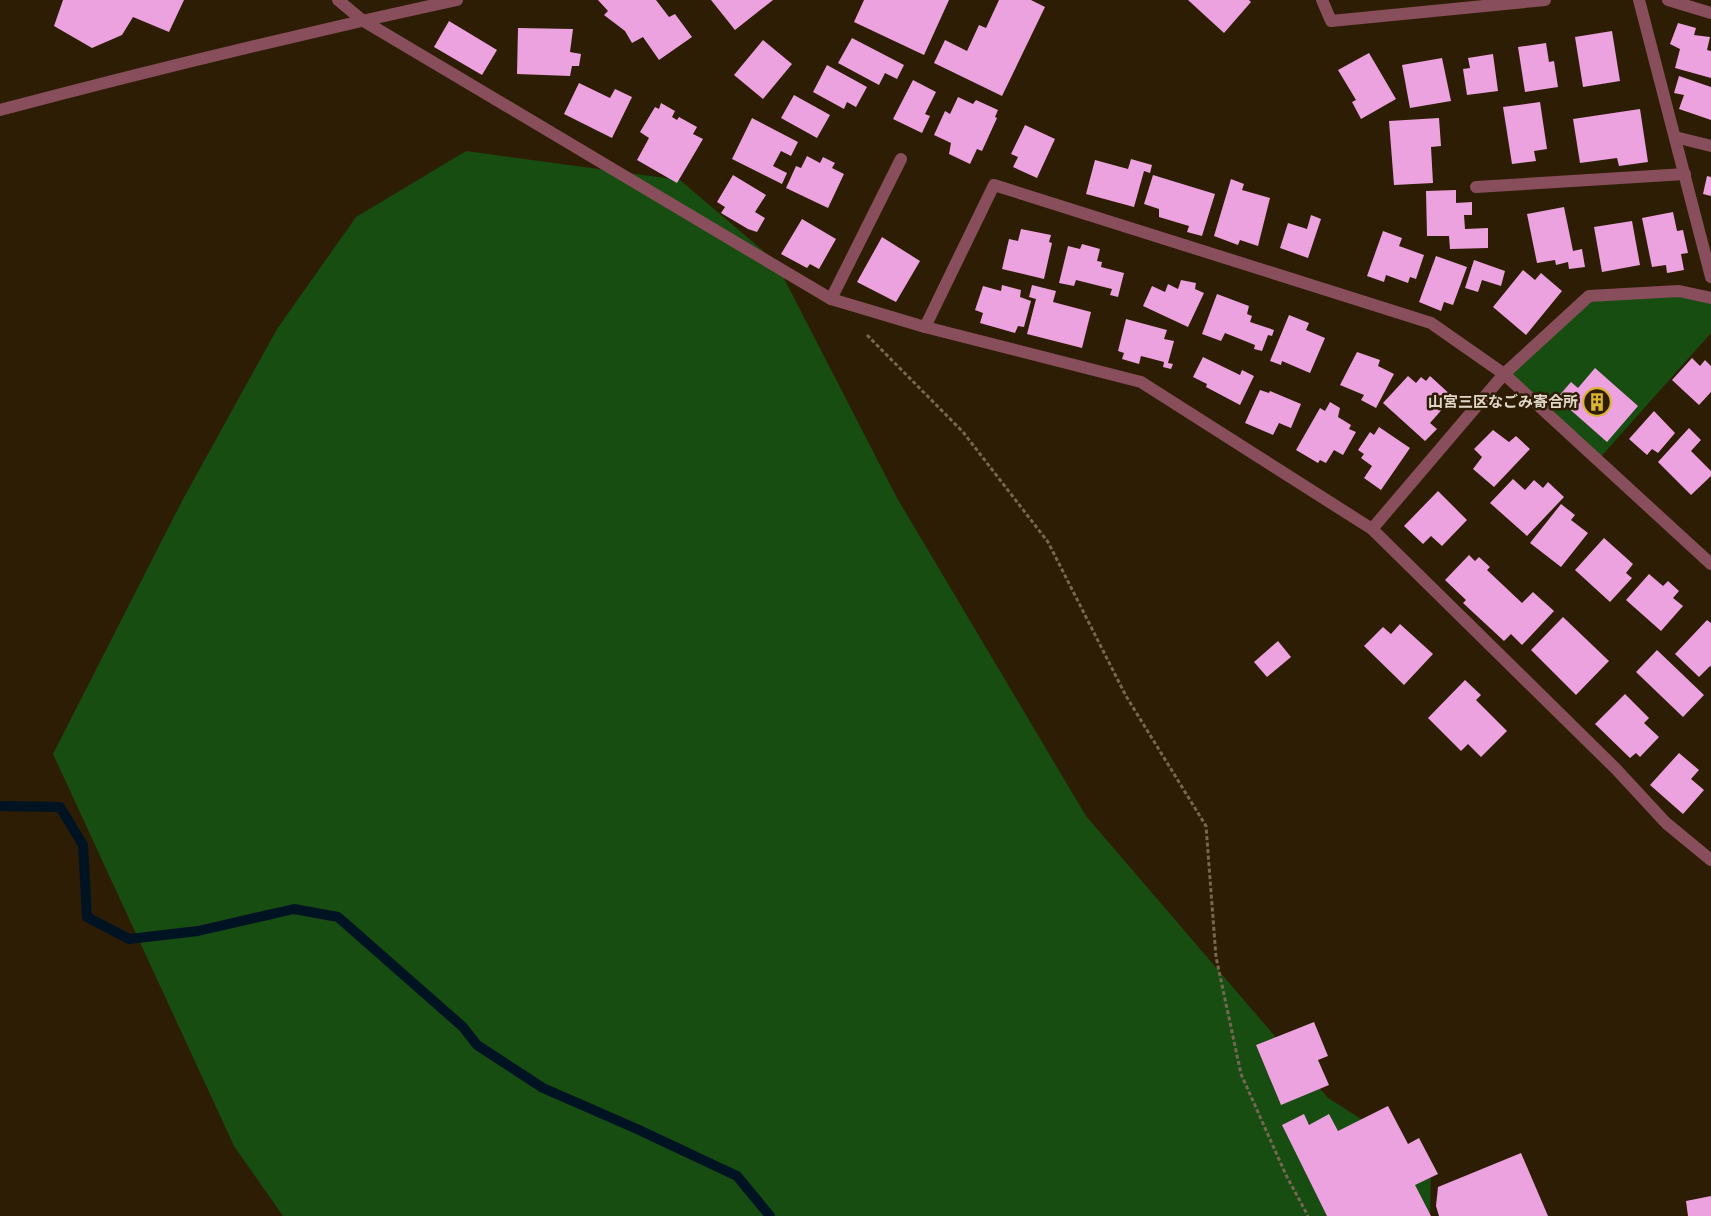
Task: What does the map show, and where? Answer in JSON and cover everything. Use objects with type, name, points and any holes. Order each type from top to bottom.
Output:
[{"type":"street","points":[[338,0],[362,20],[831,299],[926,327],[1142,382],[1372,529],[1616,768],[1666,823],[1711,860]]},
{"type":"street","points":[[0,110],[122,78],[362,20],[457,0]]},
{"type":"street","points":[[1322,0],[1331,21],[1546,0]]},
{"type":"street","points":[[1639,0],[1710,273]]},
{"type":"street","points":[[1668,0],[1711,13]]},
{"type":"street","points":[[1675,137],[1711,146]]},
{"type":"street","points":[[831,299],[901,159]]},
{"type":"street","points":[[1476,186],[1685,174]]},
{"type":"street","points":[[926,327],[994,185],[1432,323],[1504,374],[1711,564]]},
{"type":"street","points":[[1372,529],[1504,374],[1589,296],[1679,291],[1711,298]]},
{"type":"path","points":[[876,312],[863,331],[963,432],[1048,542],[1126,696],[1206,826],[1216,957],[1241,1074],[1286,1175],[1308,1216]]},
{"type":"green space","points":[[466,151],[680,180],[775,261],[897,498],[1086,816],[1328,1098],[1431,1163],[1430,1216],[283,1216],[234,1146],[53,754],[182,501],[277,329],[356,217]]},
{"type":"green space","points":[[1679,291],[1711,298],[1711,333],[1598,460],[1504,374],[1589,296]]},
{"type":"building","points":[[63,0],[184,0],[169,32],[133,17],[122,35],[92,48],[54,26]]},
{"type":"building","points":[[598,0],[656,0],[669,17],[675,14],[692,37],[659,60],[643,37],[632,43],[625,31],[604,15],[608,11]]},
{"type":"building","points":[[711,0],[773,0],[735,30]]},
{"type":"building","points":[[864,0],[949,0],[924,55],[854,22]]},
{"type":"building","points":[[999,0],[1031,0],[1045,7],[1002,96],[934,63],[945,40],[967,51],[979,25],[986,28]]},
{"type":"building","points":[[1188,0],[1249,0],[1251,2],[1224,33]]},
{"type":"building","points":[[449,21],[497,50],[482,75],[434,47]]},
{"type":"building","points":[[1678,23],[1696,28],[1694,35],[1710,37],[1707,50],[1711,51],[1711,78],[1675,68],[1680,49],[1670,44]]},
{"type":"building","points":[[518,28],[573,29],[570,52],[581,54],[579,66],[572,66],[570,76],[517,74]]},
{"type":"building","points":[[1612,31],[1620,81],[1583,87],[1575,37]]},
{"type":"building","points":[[852,38],[904,65],[897,79],[885,73],[879,85],[838,63]]},
{"type":"building","points":[[763,40],[792,64],[763,99],[734,75]]},
{"type":"building","points":[[1546,43],[1549,62],[1554,61],[1558,87],[1525,92],[1518,47]]},
{"type":"building","points":[[1369,53],[1396,99],[1361,119],[1352,102],[1356,100],[1338,70]]},
{"type":"building","points":[[1493,54],[1498,91],[1467,95],[1463,69],[1470,68],[1468,58]]},
{"type":"building","points":[[1442,58],[1451,101],[1410,108],[1402,65]]},
{"type":"building","points":[[827,65],[867,87],[856,107],[847,102],[844,109],[813,92]]},
{"type":"building","points":[[1679,76],[1711,87],[1711,120],[1679,109],[1684,95],[1674,93]]},
{"type":"building","points":[[913,80],[936,92],[925,114],[930,116],[922,133],[893,119]]},
{"type":"building","points":[[579,83],[610,98],[615,89],[632,97],[612,138],[564,114]]},
{"type":"building","points":[[794,95],[830,115],[817,138],[781,118]]},
{"type":"building","points":[[958,97],[973,104],[976,100],[998,110],[995,117],[997,118],[982,151],[977,149],[970,164],[949,154],[951,143],[934,135],[945,111],[950,114]]},
{"type":"building","points":[[1540,102],[1547,149],[1534,151],[1536,161],[1512,164],[1503,107]]},
{"type":"building","points":[[661,103],[675,111],[672,117],[677,120],[679,117],[697,127],[693,134],[703,139],[677,183],[637,160],[649,138],[640,132],[655,107],[659,109]]},
{"type":"building","points":[[1640,109],[1648,162],[1619,166],[1617,158],[1580,163],[1573,119]]},
{"type":"building","points":[[752,118],[798,142],[791,156],[781,151],[773,166],[787,173],[782,184],[732,159]]},
{"type":"building","points":[[1439,118],[1441,146],[1431,147],[1433,183],[1394,185],[1389,121]]},
{"type":"building","points":[[1025,125],[1055,139],[1037,178],[1013,167],[1018,157],[1011,154]]},
{"type":"building","points":[[807,156],[820,163],[823,157],[835,163],[832,168],[844,174],[828,208],[786,188],[796,166],[801,168]]},
{"type":"building","points":[[1131,159],[1152,165],[1150,173],[1144,171],[1134,207],[1086,194],[1095,160],[1128,169]]},
{"type":"building","points":[[733,175],[766,195],[755,212],[765,218],[757,232],[748,229],[721,213],[725,207],[717,202]]},
{"type":"building","points":[[1153,175],[1215,194],[1202,236],[1187,232],[1189,226],[1159,217],[1159,209],[1144,204]]},
{"type":"building","points":[[1707,176],[1711,177],[1711,196],[1703,194]]},
{"type":"building","points":[[1231,179],[1244,184],[1242,190],[1270,198],[1258,246],[1240,240],[1238,245],[1214,236]]},
{"type":"building","points":[[1456,190],[1456,203],[1472,202],[1472,215],[1464,215],[1465,229],[1488,228],[1488,248],[1450,249],[1449,236],[1427,236],[1426,191]]},
{"type":"building","points":[[1564,207],[1573,251],[1582,249],[1585,267],[1569,269],[1568,262],[1556,265],[1555,260],[1537,263],[1527,214]]},
{"type":"building","points":[[1673,212],[1677,231],[1683,230],[1688,253],[1681,254],[1684,270],[1667,273],[1666,265],[1652,267],[1642,218]]},
{"type":"building","points":[[1311,215],[1321,219],[1308,258],[1280,248],[1288,223],[1307,229]]},
{"type":"building","points":[[802,219],[836,239],[819,269],[810,264],[807,268],[781,254]]},
{"type":"building","points":[[1632,221],[1640,265],[1602,272],[1594,227]]},
{"type":"building","points":[[1021,229],[1051,235],[1049,242],[1052,243],[1044,279],[1002,269],[1009,239],[1018,241]]},
{"type":"building","points":[[1383,231],[1402,238],[1399,246],[1424,255],[1416,279],[1410,277],[1408,283],[1386,275],[1384,282],[1367,276]]},
{"type":"building","points":[[882,237],[920,261],[896,302],[857,282]]},
{"type":"building","points":[[1082,244],[1100,249],[1097,261],[1102,262],[1101,267],[1124,273],[1118,297],[1110,295],[1112,289],[1076,280],[1074,286],[1059,283],[1068,246],[1080,249]]},
{"type":"building","points":[[1436,256],[1467,267],[1453,305],[1444,302],[1441,311],[1419,302]]},
{"type":"building","points":[[1474,260],[1505,271],[1501,286],[1482,280],[1478,292],[1465,288]]},
{"type":"building","points":[[1523,270],[1535,280],[1541,273],[1562,291],[1526,335],[1493,307]]},
{"type":"building","points":[[1181,280],[1196,283],[1195,289],[1204,293],[1188,327],[1143,306],[1152,286],[1165,292],[1168,284],[1178,289]]},
{"type":"building","points":[[1002,285],[1021,290],[1020,297],[1031,301],[1024,327],[1018,326],[1015,333],[980,323],[983,313],[975,310],[983,286],[1001,291]]},
{"type":"building","points":[[1032,285],[1056,291],[1053,302],[1091,312],[1082,348],[1027,334],[1036,299],[1029,297]]},
{"type":"building","points":[[1217,294],[1249,306],[1247,314],[1252,316],[1250,322],[1274,330],[1272,336],[1268,335],[1262,351],[1254,349],[1255,345],[1225,333],[1221,341],[1202,334]]},
{"type":"building","points":[[1289,315],[1309,323],[1306,330],[1325,338],[1310,373],[1282,361],[1281,365],[1270,361]]},
{"type":"building","points":[[1126,319],[1167,330],[1164,339],[1174,341],[1168,363],[1173,364],[1171,369],[1163,367],[1164,362],[1141,356],[1139,364],[1122,359],[1124,353],[1118,351]]},
{"type":"building","points":[[1357,352],[1380,360],[1378,366],[1394,374],[1376,408],[1361,400],[1364,395],[1340,385]]},
{"type":"building","points":[[1203,357],[1240,375],[1242,370],[1254,376],[1240,405],[1206,387],[1207,384],[1193,377]]},
{"type":"building","points":[[1692,358],[1700,366],[1705,360],[1711,366],[1711,392],[1699,405],[1672,380]]},
{"type":"building","name":"山宮三区なごみ寄合所","points":[[1595,368],[1638,406],[1607,442],[1557,398],[1571,382],[1578,388]]},
{"type":"building","points":[[1408,376],[1416,383],[1421,377],[1426,381],[1430,376],[1453,397],[1430,423],[1437,429],[1425,441],[1383,403]]},
{"type":"building","points":[[1260,390],[1269,393],[1270,391],[1301,404],[1291,428],[1279,423],[1273,435],[1245,423]]},
{"type":"building","points":[[1330,402],[1340,408],[1338,417],[1351,425],[1349,429],[1356,432],[1343,455],[1334,450],[1326,463],[1320,460],[1318,463],[1296,450],[1320,408],[1325,411]]},
{"type":"building","points":[[1654,411],[1675,433],[1658,453],[1652,449],[1647,455],[1629,439]]},
{"type":"building","points":[[1379,427],[1410,448],[1381,490],[1364,478],[1372,466],[1361,458],[1364,454],[1358,450],[1370,432],[1374,435]]},
{"type":"building","points":[[1689,428],[1701,440],[1691,451],[1711,471],[1711,476],[1691,495],[1658,462]]},
{"type":"building","points":[[1493,430],[1509,442],[1516,436],[1530,449],[1494,487],[1473,469],[1482,457],[1474,449]]},
{"type":"building","points":[[1513,479],[1525,490],[1534,480],[1543,488],[1548,482],[1564,497],[1527,536],[1490,503]]},
{"type":"building","points":[[1438,491],[1467,520],[1442,546],[1431,536],[1423,544],[1404,526]]},
{"type":"building","points":[[1561,504],[1575,515],[1571,520],[1588,533],[1561,567],[1530,543]]},
{"type":"building","points":[[1604,538],[1633,564],[1626,573],[1632,578],[1610,602],[1575,570]]},
{"type":"building","points":[[1469,555],[1475,561],[1479,557],[1490,567],[1487,570],[1522,603],[1533,592],[1554,611],[1522,645],[1511,634],[1504,641],[1463,603],[1466,600],[1445,580]]},
{"type":"building","points":[[1649,574],[1663,586],[1668,581],[1679,591],[1673,598],[1683,606],[1661,631],[1626,600]]},
{"type":"building","points":[[1563,617],[1609,661],[1576,695],[1531,650]]},
{"type":"building","points":[[1707,620],[1711,623],[1711,667],[1699,677],[1675,654]]},
{"type":"building","points":[[1400,624],[1433,654],[1404,685],[1364,646],[1383,627],[1391,634]]},
{"type":"building","points":[[1278,641],[1291,657],[1267,677],[1254,662]]},
{"type":"building","points":[[1657,650],[1704,695],[1683,717],[1636,672]]},
{"type":"building","points":[[1465,680],[1481,695],[1476,700],[1507,731],[1481,757],[1468,744],[1461,751],[1428,718]]},
{"type":"building","points":[[1625,694],[1649,718],[1644,723],[1659,737],[1640,757],[1636,753],[1630,758],[1595,724]]},
{"type":"building","points":[[1679,753],[1699,770],[1691,779],[1704,790],[1683,814],[1650,785]]},
{"type":"building","points":[[1314,1022],[1328,1056],[1318,1060],[1329,1085],[1281,1105],[1256,1045]]},
{"type":"building","points":[[1388,1106],[1408,1144],[1419,1138],[1438,1174],[1415,1185],[1431,1216],[1327,1216],[1282,1125],[1304,1114],[1309,1125],[1329,1114],[1338,1131]]},
{"type":"building","points":[[1521,1153],[1548,1216],[1439,1216],[1436,1206],[1438,1187]]},
{"type":"building","points":[[1711,1196],[1711,1216],[1688,1216],[1686,1201]]},
{"type":"waterway","points":[[0,806],[60,807],[83,845],[87,917],[129,939],[198,931],[294,909],[338,917],[463,1027],[477,1045],[543,1088],[737,1176],[770,1216]]},
{"type":"place","name":"山宮三区なごみ寄合所","points":[[1597,402]]}]
